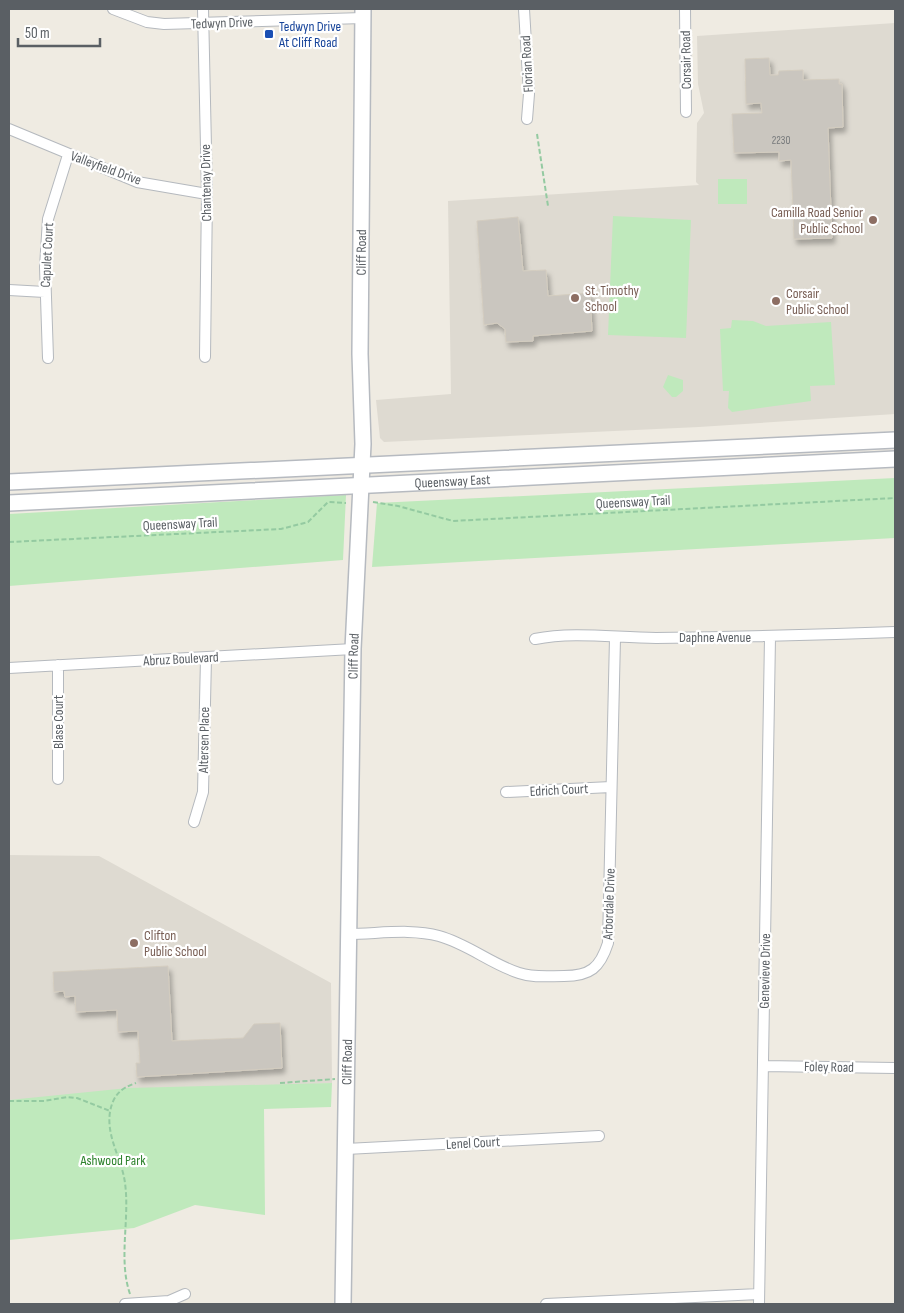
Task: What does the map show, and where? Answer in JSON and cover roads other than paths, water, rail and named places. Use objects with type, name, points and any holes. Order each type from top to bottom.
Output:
[{"type":"main road","name":"Cliff Road","points":[[344,1304],[348,934],[354,649],[362,486],[360,335],[363,13]]},
{"type":"main road","name":"Queensway East","points":[[9,482],[895,440]]},
{"type":"main road","name":"Queensway East","points":[[9,503],[895,460]]},
{"type":"street","name":"Tedwyn Drive","points":[[113,9],[147,22],[203,24],[363,13]]},
{"type":"street","name":"Chantenay Drive","points":[[204,9],[207,194],[205,357]]},
{"type":"street","name":"Florian Road","points":[[524,9],[528,94],[527,119]]},
{"type":"street","name":"Corsair Road","points":[[685,9],[686,112]]},
{"type":"street","name":"Valleyfield Drive","points":[[9,129],[137,182],[207,194]]},
{"type":"street","name":"Capulet Court","points":[[48,358],[45,292],[48,219],[68,154]]},
{"type":"street","points":[[9,290],[45,292]]},
{"type":"street","name":"Daphne Avenue","points":[[535,639],[557,635],[615,638],[770,637],[895,632]]},
{"type":"street","name":"Genevieve Drive","points":[[759,1299],[770,637]]},
{"type":"street","name":"Arbordale Drive","points":[[348,934],[421,933],[438,936],[458,942],[502,966],[534,977],[571,976],[588,972],[599,965],[608,943],[615,638]]},
{"type":"street","name":"Abruz Boulevard","points":[[9,668],[354,649]]},
{"type":"street","name":"Altersen Place","points":[[194,822],[203,792],[206,658]]},
{"type":"street","name":"Blase Court","points":[[58,665],[58,780]]},
{"type":"street","name":"Edrich Court","points":[[506,792],[611,787]]},
{"type":"street","name":"Foley Road","points":[[763,1066],[895,1068]]},
{"type":"street","name":"Lenel Court","points":[[346,1149],[599,1136]]},
{"type":"street","points":[[125,1304],[169,1301],[185,1294]]},
{"type":"street","points":[[546,1304],[759,1299]]},
{"type":"place","name":"Tedwyn Drive At Cliff Road","points":[[269,34]]},
{"type":"place","name":"Camilla Road Senior Public School","points":[[873,220]]},
{"type":"place","name":"St. Timothy School","points":[[575,298]]},
{"type":"place","name":"Corsair Public School","points":[[776,301]]},
{"type":"place","name":"Clifton Public School","points":[[134,943]]},
{"type":"park label","name":"Ashwood Park","points":[[113,1160]]}]
